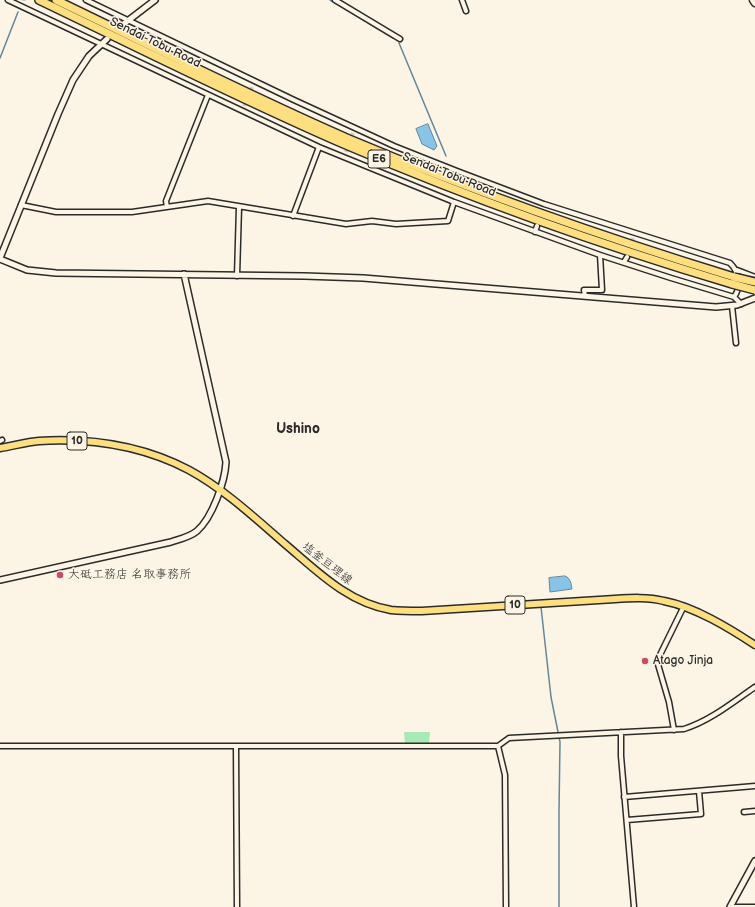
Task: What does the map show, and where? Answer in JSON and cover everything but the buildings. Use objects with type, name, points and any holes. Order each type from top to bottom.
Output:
[{"type":"highway","name":"Sendai-Tobu Road","points":[[39,0],[295,122],[424,178],[559,229],[634,254],[755,282]]},
{"type":"highway","name":"Sendai-Tobu Road","points":[[56,0],[292,113],[434,174],[561,221],[734,277],[755,290]]},
{"type":"main road","name":"塩釜亘理線","points":[[0,448],[38,441],[74,440],[113,444],[153,455],[170,462],[189,471],[219,490],[334,585],[362,601],[392,610],[422,611],[627,598],[663,600],[684,606],[699,613],[755,645]]},
{"type":"street","points":[[8,0],[208,95],[243,108],[319,147],[454,202],[600,255],[734,297],[741,304]]},
{"type":"street","points":[[86,0],[354,131],[544,204],[634,236],[730,263],[734,277]]},
{"type":"street","points":[[121,26],[154,0]]},
{"type":"street","points":[[335,0],[400,40]]},
{"type":"street","points":[[462,0],[466,11]]},
{"type":"street","points":[[23,7],[24,1]]},
{"type":"street","points":[[107,39],[89,56],[73,80],[0,258],[27,270],[56,273],[363,278],[708,306],[732,306],[755,298]]},
{"type":"street","points":[[252,87],[254,81]]},
{"type":"street","points":[[167,207],[166,201],[208,95]]},
{"type":"street","points":[[293,216],[319,147]]},
{"type":"street","points":[[344,157],[346,152]]},
{"type":"street","points":[[21,205],[69,213],[132,212],[208,202],[346,224],[372,222],[396,224],[448,221],[454,202]]},
{"type":"street","points":[[542,209],[544,204]]},
{"type":"street","points":[[237,276],[239,207]]},
{"type":"street","points":[[535,232],[537,226]]},
{"type":"street","points":[[585,296],[584,290],[602,290],[600,255]]},
{"type":"street","points":[[624,262],[626,257]]},
{"type":"street","points":[[0,580],[171,542],[187,537],[197,531],[211,512],[226,469],[225,455],[184,274]]},
{"type":"street","points":[[734,277],[738,274],[739,291],[734,297]]},
{"type":"street","points":[[734,277],[755,277]]},
{"type":"street","points":[[732,306],[736,343]]},
{"type":"street","points":[[674,730],[669,702],[657,661],[684,606]]},
{"type":"street","points":[[0,746],[498,746],[509,738],[674,730],[694,726],[755,687]]},
{"type":"street","points":[[621,732],[624,797],[634,907]]},
{"type":"street","points":[[236,746],[237,907]]},
{"type":"street","points":[[498,746],[505,775],[506,907]]},
{"type":"street","points":[[624,797],[755,786]]},
{"type":"street","points":[[627,820],[701,814],[699,791]]},
{"type":"street","points":[[744,812],[755,811]]},
{"type":"street","points":[[755,861],[730,907],[755,907]]},
{"type":"green space","points":[[404,732],[430,732],[429,744],[405,744]]},
{"type":"water","points":[[428,124],[437,146],[434,150],[422,144],[416,129]]},
{"type":"water","points":[[565,576],[570,580],[572,589],[550,592],[549,578]]},
{"type":"waterway","points":[[330,0],[365,21]]},
{"type":"waterway","points":[[0,58],[18,12]]},
{"type":"waterway","points":[[368,23],[393,38]]},
{"type":"waterway","points":[[399,43],[446,156]]},
{"type":"waterway","points":[[541,607],[551,697],[560,742],[559,907]]},
{"type":"tunnel","points":[[244,106],[252,87]]},
{"type":"tunnel","points":[[346,152],[353,133]]},
{"type":"tunnel","points":[[627,257],[633,238]]},
{"type":"place","name":"大砥工務店 名取事務所","points":[[60,575]]},
{"type":"place","name":"Atago Jinja","points":[[645,661]]},
{"type":"district","name":"Ushino","points":[[298,429]]}]
